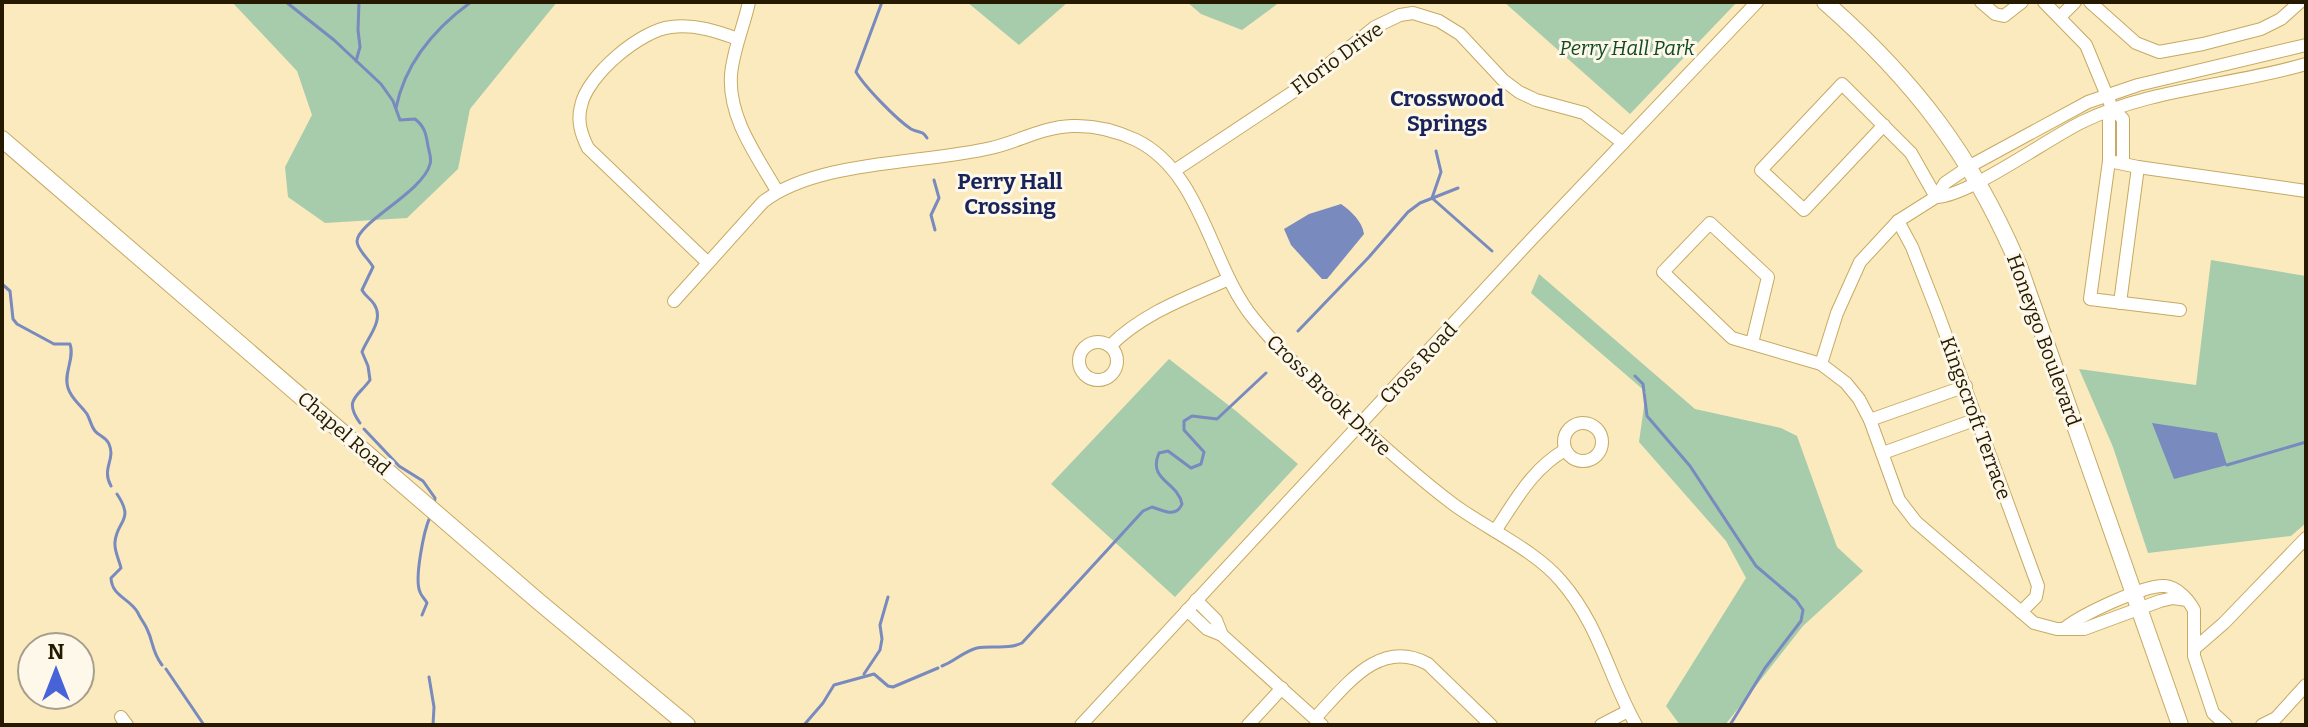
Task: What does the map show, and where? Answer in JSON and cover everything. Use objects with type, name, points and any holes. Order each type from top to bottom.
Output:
[{"type":"street","points":[[749,2],[731,77],[734,107],[741,129],[777,191]]},
{"type":"street","name":"Cross Road","points":[[1081,725],[1757,2]]},
{"type":"street","name":"Honeygo Boulevard","points":[[1825,2],[1914,89],[1979,181],[2019,266],[2180,725]]},
{"type":"street","points":[[1981,2],[1995,14],[2004,16],[2022,2]]},
{"type":"street","points":[[2044,2],[2086,45],[2110,101],[2123,119],[2090,299],[2180,310]]},
{"type":"street","points":[[2060,17],[2075,2]]},
{"type":"street","points":[[2090,2],[2136,43],[2159,52],[2261,29],[2281,19],[2300,2]]},
{"type":"street","name":"Florio Drive","points":[[1174,171],[1299,88],[1375,27],[1400,15],[1413,13],[1439,21],[1460,34],[1503,80],[1519,92],[1584,113],[1623,143]]},
{"type":"street","points":[[707,262],[596,157],[584,139],[579,116],[588,88],[636,40],[653,31],[669,27],[695,27],[738,39]]},
{"type":"street","points":[[1936,197],[1947,197],[1979,181],[2138,85],[2306,45]]},
{"type":"street","points":[[1821,364],[1844,295],[1860,262],[1898,221],[1936,197],[1945,183],[1970,166],[2064,113],[2110,101],[2306,64]]},
{"type":"street","points":[[1884,125],[1804,210],[1761,170],[1842,84],[1884,125],[1911,153],[1936,197]]},
{"type":"street","name":"Cross Brook Drive","points":[[674,301],[751,213],[777,191],[829,174],[993,148],[1045,129],[1074,126],[1109,130],[1137,141],[1156,152],[1189,192],[1229,279],[1250,315],[1289,361],[1413,474],[1559,578],[1593,625],[1636,725]]},
{"type":"street","name":"Chapel Road","points":[[2,139],[687,725]]},
{"type":"street","points":[[2116,162],[2306,191]]},
{"type":"street","points":[[2120,303],[2138,167]]},
{"type":"street","name":"Kingscroft Terrace","points":[[1898,221],[1912,247],[1966,386],[2038,586],[2036,597],[2021,612]]},
{"type":"street","points":[[1752,343],[1768,277],[1710,223],[1663,272],[1732,338],[1821,364],[1846,383],[1870,420],[1899,500],[1916,522],[2034,623],[2046,627],[2084,629],[2137,602],[2173,598],[2187,600],[2194,610],[2194,656],[2213,713],[2226,725]]},
{"type":"street","points":[[1110,346],[1128,328],[1153,312],[1229,279]]},
{"type":"street","points":[[1870,420],[1966,386]]},
{"type":"street","points":[[1883,453],[1977,419]]},
{"type":"street","points":[[1495,531],[1545,461],[1565,450]]},
{"type":"street","points":[[2194,649],[2224,623],[2306,538]]},
{"type":"street","points":[[1196,600],[1216,620],[1222,635]]},
{"type":"street","points":[[1187,610],[1207,629],[1222,635],[1318,722],[1362,669],[1374,661],[1403,656],[1428,664],[1491,725]]},
{"type":"street","points":[[2262,725],[2276,718],[2306,685]]},
{"type":"street","points":[[1248,725],[1282,688]]},
{"type":"street","points":[[1601,725],[1628,711]]},
{"type":"green space","points":[[232,2],[557,2],[470,109],[458,169],[407,218],[325,223],[288,197],[285,167],[312,115],[297,71]]},
{"type":"green space","points":[[967,2],[1068,2],[1019,45]]},
{"type":"green space","points":[[1187,2],[1280,2],[1242,30],[1201,14]]},
{"type":"green space","name":"Perry Hall Park","points":[[1504,2],[1737,2],[1630,114]]},
{"type":"green space","points":[[2211,260],[2306,276],[2306,523],[2291,536],[2148,553],[2113,447],[2079,369],[2196,385]]},
{"type":"green space","points":[[1539,274],[1695,409],[1781,428],[1797,436],[1837,547],[1863,571],[1803,626],[1725,725],[1680,725],[1666,706],[1746,578],[1726,541],[1639,442],[1646,392],[1531,293]]},
{"type":"green space","points":[[1169,359],[1298,464],[1175,597],[1051,484]]},
{"type":"water","points":[[1341,204],[1356,217],[1364,234],[1327,279],[1322,279],[1291,245],[1284,229],[1309,214]]},
{"type":"water","points":[[2152,423],[2217,433],[2227,465],[2174,479]]},
{"type":"waterway","points":[[286,2],[334,40],[381,84],[393,101],[400,120],[415,119],[418,122],[424,131],[431,160],[425,175],[416,185],[368,225],[357,241],[373,267],[362,290],[377,310],[374,329],[362,352],[370,380],[353,403],[360,423]]},
{"type":"waterway","points":[[356,61],[360,47],[359,2]]},
{"type":"waterway","points":[[396,108],[406,76],[423,48],[471,2]]},
{"type":"waterway","points":[[882,2],[856,72],[897,118],[927,138]]},
{"type":"waterway","points":[[1432,198],[1441,172],[1436,151]]},
{"type":"waterway","points":[[934,180],[939,198],[931,215],[935,230]]},
{"type":"waterway","points":[[1298,331],[1408,212],[1420,203],[1458,188]]},
{"type":"waterway","points":[[1432,198],[1492,251]]},
{"type":"waterway","points":[[2,284],[10,291],[13,319],[17,324],[54,344],[70,344],[68,388],[95,431],[109,444],[111,455],[107,474],[111,486]]},
{"type":"waterway","points":[[942,666],[977,648],[1022,643],[1143,511],[1152,507],[1165,512],[1176,511],[1182,504],[1157,469],[1159,453],[1168,451],[1191,468],[1201,464],[1204,452],[1184,430],[1184,421],[1192,416],[1217,419],[1266,373]]},
{"type":"waterway","points":[[1635,376],[1643,384],[1647,416],[1690,466],[1756,566],[1796,600],[1803,610],[1801,621],[1765,668],[1730,725]]},
{"type":"waterway","points":[[364,429],[399,466],[423,481],[435,498],[434,506]]},
{"type":"waterway","points":[[2227,465],[2306,442]]},
{"type":"waterway","points":[[117,494],[125,515],[115,542],[121,568],[111,578],[112,584],[138,613],[162,665]]},
{"type":"waterway","points":[[422,615],[427,603],[418,586],[419,566],[430,517]]},
{"type":"waterway","points":[[864,674],[880,650],[880,625],[888,597]]},
{"type":"waterway","points":[[804,725],[834,685],[874,674],[893,687],[938,668]]},
{"type":"waterway","points":[[166,669],[204,725]]},
{"type":"waterway","points":[[429,677],[434,707],[433,725]]},
{"type":"district","name":"Crosswood Springs","points":[[1447,110]]},
{"type":"district","name":"Perry Hall Crossing","points":[[1010,194]]}]
